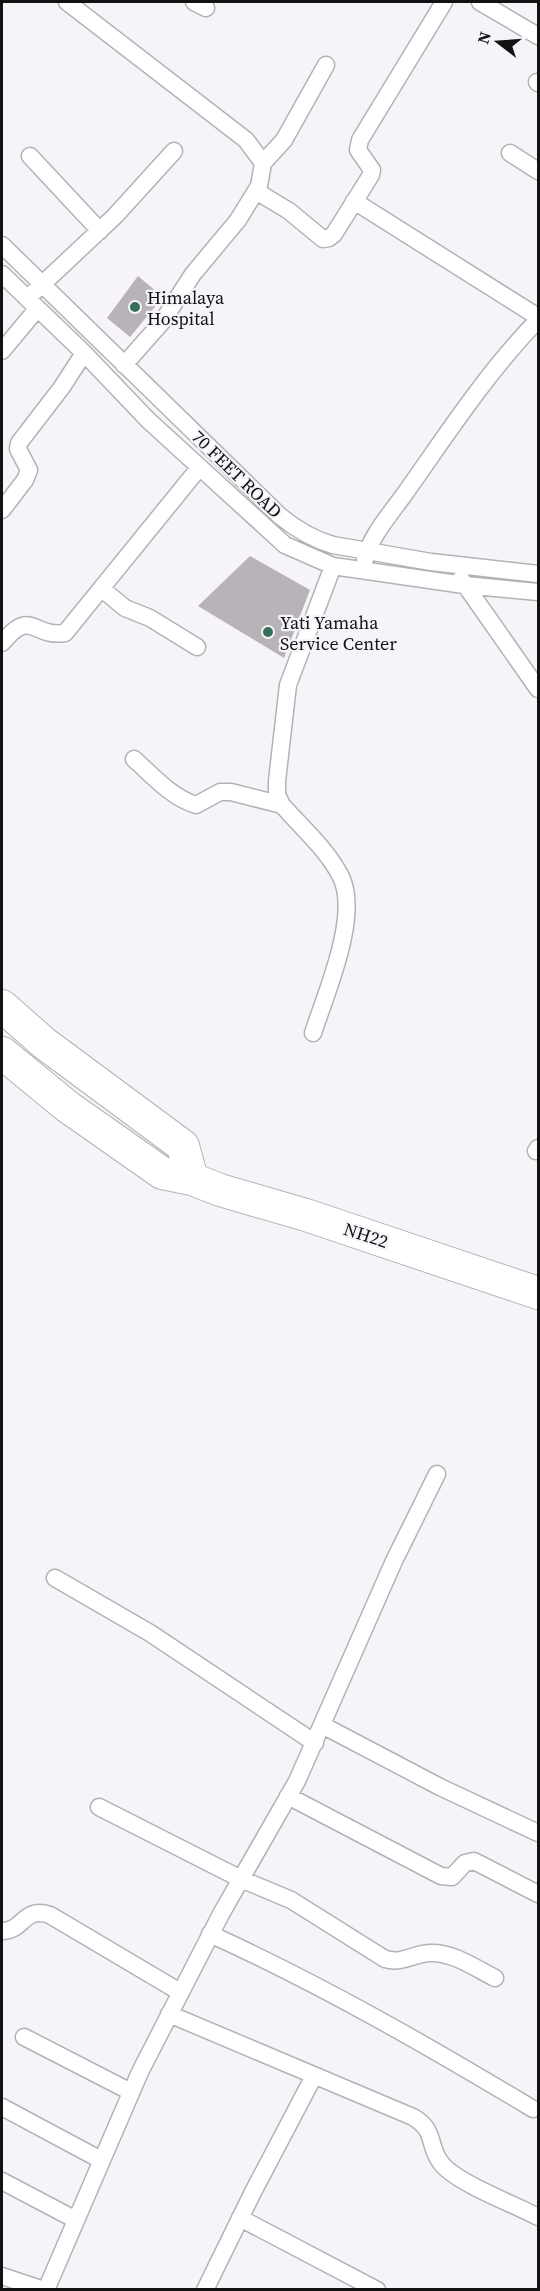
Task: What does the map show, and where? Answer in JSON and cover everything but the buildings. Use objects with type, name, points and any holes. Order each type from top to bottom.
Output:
[{"type":"highway","points":[[2,1006],[44,1043],[183,1146],[192,1179]]},
{"type":"highway","name":"NH22","points":[[2,1053],[68,1107],[162,1173],[192,1179],[220,1190],[306,1215],[538,1293]]},
{"type":"street","points":[[67,2],[246,140],[263,163]]},
{"type":"street","points":[[256,191],[278,203],[322,239],[334,234],[372,170],[358,150],[360,140],[444,2]]},
{"type":"street","points":[[480,2],[538,36]]},
{"type":"street","points":[[124,365],[162,322],[193,274],[238,220],[256,191],[263,163],[284,140],[326,65]]},
{"type":"street","points":[[2,351],[42,285],[100,231],[174,151]]},
{"type":"street","points":[[510,153],[538,171]]},
{"type":"street","points":[[30,156],[100,231]]},
{"type":"street","points":[[354,201],[538,319],[450,429],[367,550],[362,570]]},
{"type":"street","name":"70 FEET ROAD","points":[[2,245],[164,404],[293,526],[319,541],[454,565],[538,574]]},
{"type":"street","name":"70 FEET ROAD","points":[[2,274],[84,353],[148,420],[273,537],[309,558],[333,566],[464,585],[538,592]]},
{"type":"street","points":[[2,510],[25,480],[29,470],[18,449],[19,443],[62,387],[84,353]]},
{"type":"street","points":[[148,420],[164,404]]},
{"type":"street","points":[[2,643],[17,627],[26,625],[56,635],[65,633],[199,468]]},
{"type":"street","points":[[454,565],[464,585],[538,689]]},
{"type":"street","points":[[313,1033],[345,931],[348,898],[335,867],[282,805],[277,795],[277,781],[288,685],[333,566]]},
{"type":"street","points":[[102,589],[125,608],[150,618],[196,647]]},
{"type":"street","points":[[134,759],[174,795],[196,805],[206,802],[220,792],[231,792],[282,805]]},
{"type":"street","points":[[2,2276],[45,2289],[131,2092],[210,1934],[288,1796],[315,1743],[394,1561],[437,1474]]},
{"type":"street","points":[[55,1578],[150,1633],[315,1743]]},
{"type":"street","points":[[322,1725],[440,1787],[538,1833]]},
{"type":"street","points":[[288,1796],[441,1876],[452,1877],[465,1863],[474,1861],[538,1894]]},
{"type":"street","points":[[99,1807],[312,1912],[385,1959],[396,1962],[429,1953],[442,1954],[458,1959],[495,1978]]},
{"type":"street","points":[[2,1931],[10,1931],[32,1913],[40,1912],[50,1915],[180,1992]]},
{"type":"street","points":[[210,1934],[265,1959],[350,2004],[533,2109]]},
{"type":"street","points":[[169,2014],[422,2122],[429,2129],[441,2163],[449,2171],[538,2217]]},
{"type":"street","points":[[24,2037],[131,2092]]},
{"type":"street","points":[[205,2289],[314,2076]]},
{"type":"street","points":[[2,2107],[101,2160]]},
{"type":"street","points":[[2,2181],[76,2220]]},
{"type":"street","points":[[240,2218],[377,2289]]},
{"type":"place","name":"Himalaya Hospital","points":[[135,307]]},
{"type":"place","name":"Yati Yamaha Service Center","points":[[268,632]]}]
